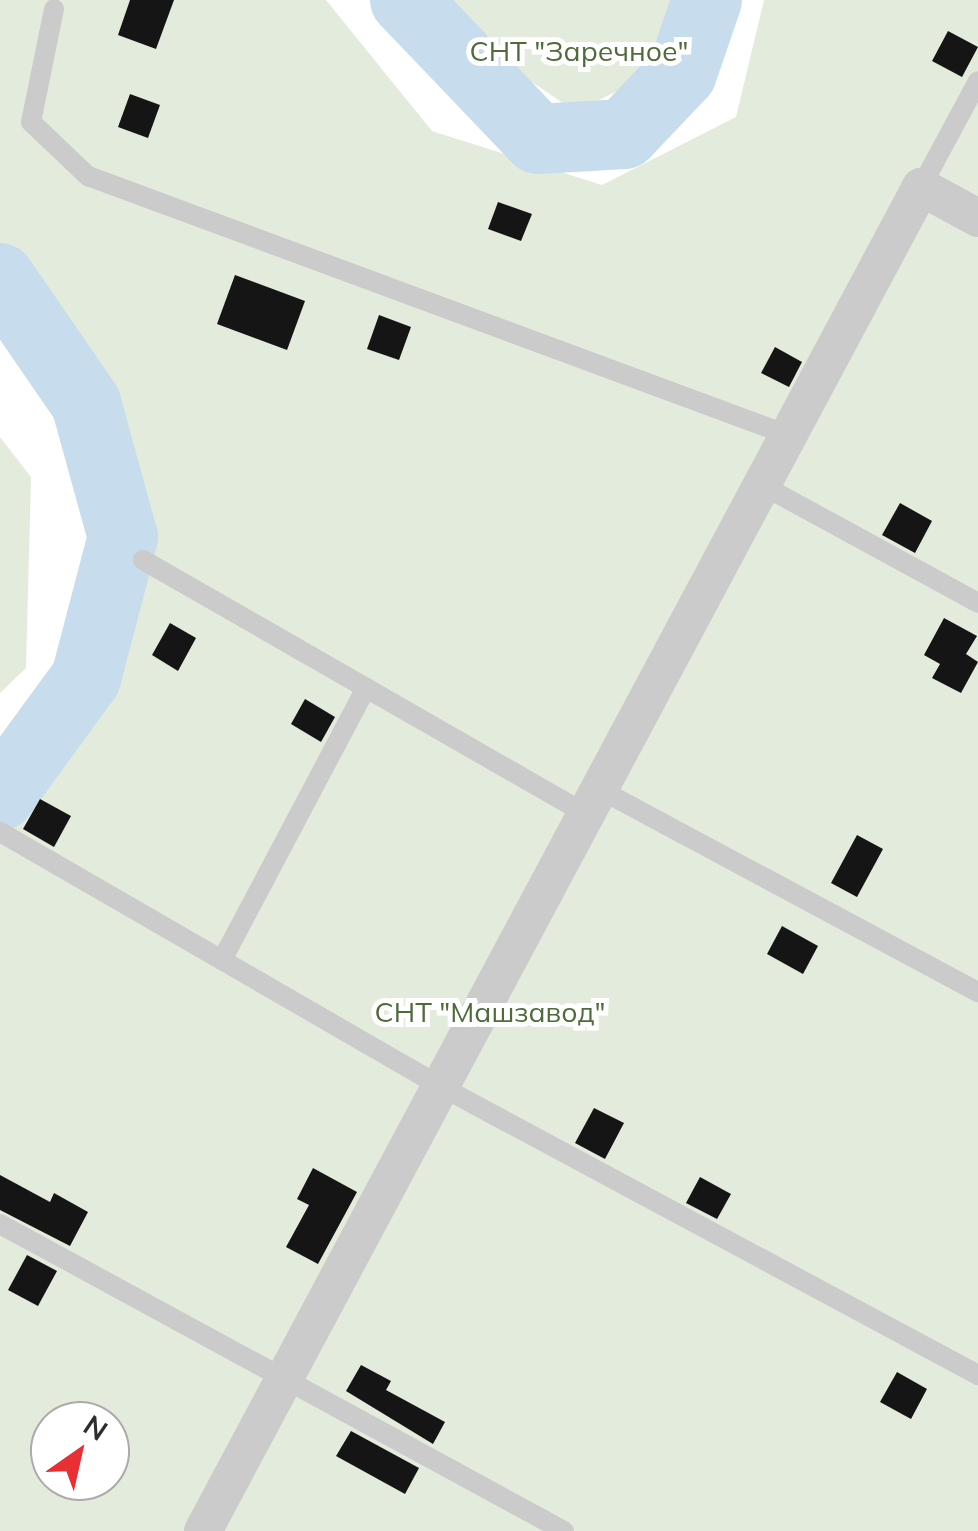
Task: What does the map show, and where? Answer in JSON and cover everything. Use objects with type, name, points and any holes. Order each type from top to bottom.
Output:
[{"type":"street","points":[[202,1531],[922,187],[978,218]]},
{"type":"lane","points":[[54,9],[31,122],[88,176],[788,435]]},
{"type":"lane","points":[[922,187],[978,81]]},
{"type":"lane","points":[[762,484],[978,602]]},
{"type":"lane","points":[[143,560],[366,688],[978,992]]},
{"type":"lane","points":[[222,960],[366,688]]},
{"type":"lane","points":[[0,832],[440,1086],[978,1375]]},
{"type":"lane","points":[[0,1224],[564,1531]]},
{"type":"green space","name":"СНТ \"Машзавод\"","points":[[0,0],[326,0],[432,131],[602,185],[736,117],[764,0],[978,0],[978,1531],[0,1531],[0,810],[107,696],[137,582],[102,390],[0,255]]},
{"type":"green space","name":"СНТ \"Заречное\"","points":[[448,0],[683,0],[660,69],[576,112],[467,38]]},
{"type":"green space","points":[[0,437],[31,477],[26,668],[0,693]]},
{"type":"building","points":[[130,0],[174,0],[156,49],[118,35]]},
{"type":"building","points":[[948,31],[978,47],[962,77],[932,61]]},
{"type":"building","points":[[130,94],[160,105],[148,138],[118,127]]},
{"type":"building","points":[[498,202],[532,214],[521,241],[488,229]]},
{"type":"building","points":[[235,275],[305,301],[287,350],[217,324]]},
{"type":"building","points":[[379,315],[411,327],[399,360],[367,349]]},
{"type":"building","points":[[775,347],[802,362],[789,387],[761,373]]},
{"type":"building","points":[[900,503],[932,521],[915,553],[882,535]]},
{"type":"building","points":[[944,618],[977,636],[966,654],[978,662],[961,693],[932,678],[940,664],[924,655]]},
{"type":"building","points":[[170,623],[196,638],[178,671],[152,655]]},
{"type":"building","points":[[305,699],[335,717],[321,742],[291,724]]},
{"type":"building","points":[[40,799],[71,816],[54,847],[23,829]]},
{"type":"building","points":[[857,835],[883,849],[857,897],[831,883]]},
{"type":"building","points":[[782,926],[818,946],[803,974],[767,954]]},
{"type":"building","points":[[594,1108],[624,1123],[605,1159],[575,1143]]},
{"type":"building","points":[[313,1168],[357,1192],[318,1264],[286,1247],[309,1205],[297,1199]]},
{"type":"building","points":[[0,1175],[50,1202],[54,1193],[88,1212],[70,1246],[0,1210]]},
{"type":"building","points":[[700,1177],[731,1194],[717,1219],[686,1203]]},
{"type":"building","points":[[27,1255],[57,1271],[38,1306],[8,1290]]},
{"type":"building","points":[[361,1365],[391,1381],[386,1390],[445,1422],[433,1444],[346,1391]]},
{"type":"building","points":[[897,1372],[927,1389],[911,1419],[880,1402]]},
{"type":"building","points":[[351,1431],[419,1468],[405,1494],[336,1456]]},
{"type":"waterway","points":[[405,0],[538,139],[624,134],[682,73],[707,0]]},
{"type":"waterway","points":[[0,278],[86,403],[123,537],[86,678],[0,796]]}]
